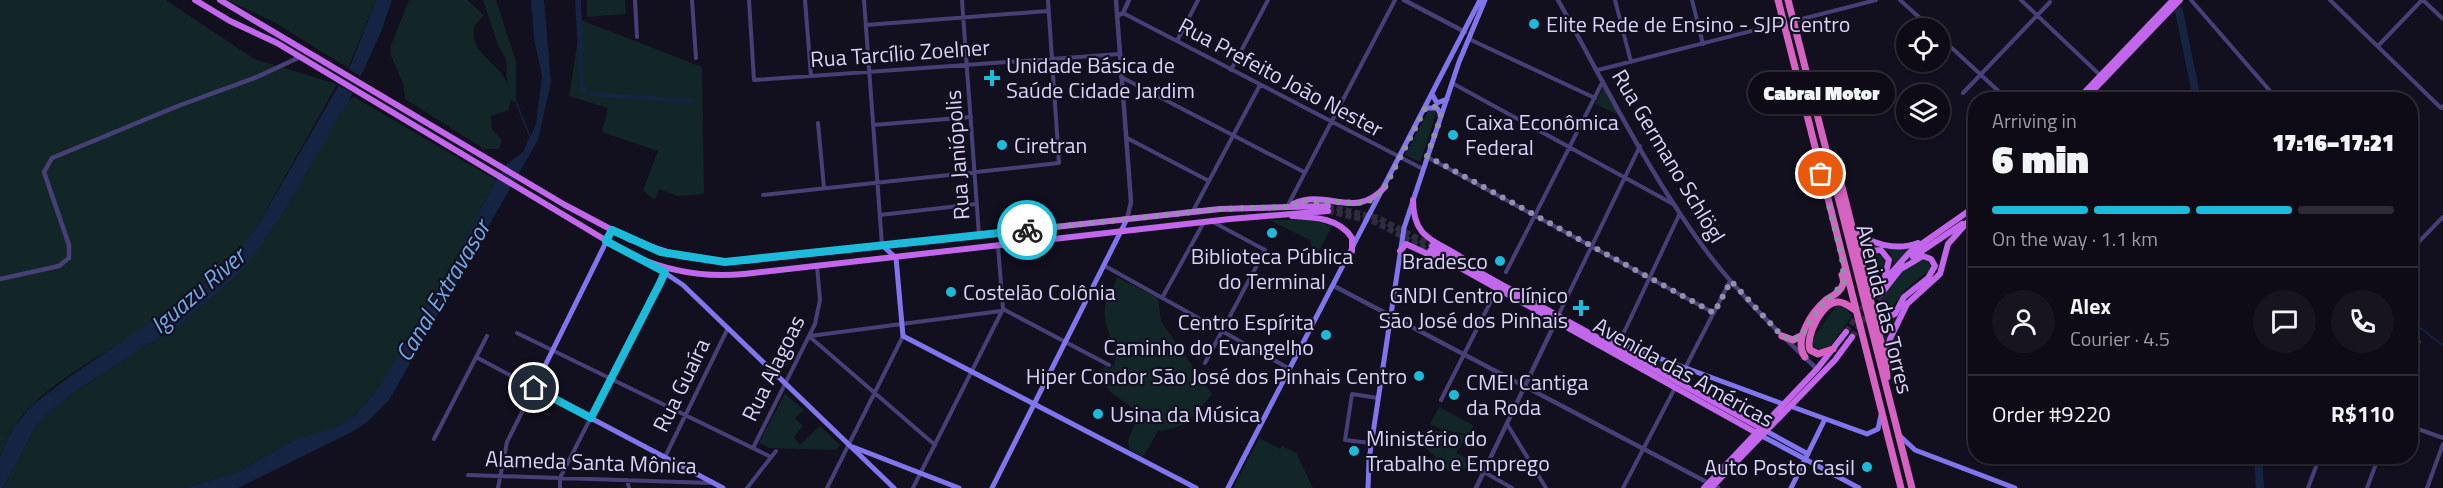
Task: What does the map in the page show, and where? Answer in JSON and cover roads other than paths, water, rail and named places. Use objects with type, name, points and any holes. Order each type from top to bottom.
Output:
[{"type":"highway","name":"Avenida das Torres","points":[[1778,0],[1901,488]]},
{"type":"highway","name":"Avenida das Torres","points":[[1788,0],[1912,488]]},
{"type":"highway","points":[[1827,155],[1839,175],[1863,267],[1885,358],[1888,396]]},
{"type":"highway","points":[[1805,357],[1800,346],[1803,334],[1820,307],[1844,283],[1842,257]]},
{"type":"highway","points":[[1833,349],[1822,354],[1814,353],[1809,347],[1811,333],[1832,304],[1841,302],[1855,310]]},
{"type":"highway","points":[[1782,336],[1793,340],[1803,334]]},
{"type":"main road","points":[[195,0],[300,57],[606,241],[665,272],[728,327],[894,488]]},
{"type":"main road","points":[[220,0],[365,84],[528,183],[612,230],[661,252],[718,261],[757,260],[1193,212],[1288,207],[1328,208],[896,258],[712,275],[672,269],[643,260]]},
{"type":"main road","points":[[1228,488],[1367,223],[1480,0]]},
{"type":"main road","points":[[1368,488],[1371,443],[1400,251],[1427,156],[1468,39],[1485,0]]},
{"type":"main road","points":[[2085,92],[2173,0]]},
{"type":"main road","points":[[2092,92],[2180,0]]},
{"type":"main road","points":[[1432,94],[1437,103],[1447,99]]},
{"type":"main road","points":[[1425,109],[1430,106],[1437,108],[1441,117]]},
{"type":"main road","points":[[1288,207],[1300,201],[1364,203],[1374,199],[1385,187]]},
{"type":"main road","points":[[1413,200],[1414,222],[1421,233],[1488,280]]},
{"type":"main road","points":[[1884,279],[1906,256],[1968,211]]},
{"type":"main road","points":[[1280,215],[1315,218],[1334,223],[1350,234],[1352,251]]},
{"type":"main road","points":[[992,488],[1122,232],[1126,219]]},
{"type":"main road","points":[[1863,267],[1863,259],[1868,251],[1881,250],[1889,260],[1878,292],[1919,252],[1968,219]]},
{"type":"main road","points":[[1885,358],[1890,339],[1907,304],[1940,274],[1948,244],[1968,222]]},
{"type":"main road","points":[[1853,228],[1868,240],[1890,246],[1908,246],[1925,241]]},
{"type":"main road","points":[[612,230],[534,388],[723,488]]},
{"type":"main road","points":[[1400,251],[1404,244],[1412,245],[1463,273],[1488,280]]},
{"type":"main road","points":[[882,245],[896,258],[903,336],[1196,488]]},
{"type":"main road","name":"Avenida das Américas","points":[[1431,248],[1761,432],[1808,454]]},
{"type":"main road","points":[[1873,309],[1885,318],[1895,314],[1904,297],[1928,278],[1935,266],[1931,259],[1923,256],[1901,269]]},
{"type":"main road","name":"Avenida das Américas","points":[[1488,280],[1498,289],[1591,334],[1676,385]]},
{"type":"main road","points":[[1711,486],[1786,405],[1846,332]]},
{"type":"main road","points":[[1591,334],[1864,434],[1872,434],[1878,429],[1881,413]]},
{"type":"main road","points":[[1786,405],[1835,360],[1852,337]]},
{"type":"main road","points":[[1791,488],[1825,419]]},
{"type":"main road","name":"Avenida das Américas","points":[[1761,432],[1804,460],[1859,488]]},
{"type":"main road","points":[[1898,433],[1915,450],[2015,488]]},
{"type":"main road","points":[[849,445],[959,488]]},
{"type":"street","points":[[634,0],[637,37]]},
{"type":"street","points":[[692,0],[696,58]]},
{"type":"street","name":"Rua Tarcílio Zoelner","points":[[749,0],[754,80],[1120,54]]},
{"type":"street","points":[[805,0],[810,76]]},
{"type":"street","points":[[864,0],[882,245]]},
{"type":"street","name":"Rua Janiópolis","points":[[962,0],[979,235]]},
{"type":"street","points":[[763,195],[1059,163],[1048,0]]},
{"type":"street","points":[[1126,219],[1131,202],[1117,22],[1118,9],[1129,0]]},
{"type":"street","points":[[1177,41],[1198,0]]},
{"type":"street","points":[[1232,70],[1268,0]]},
{"type":"street","points":[[1288,207],[1395,0]]},
{"type":"street","points":[[1404,0],[1464,32]]},
{"type":"street","name":"Rua Germano Schlögl","points":[[1558,0],[1675,206],[1731,281],[1782,336],[1817,369]]},
{"type":"street","points":[[1615,0],[1631,62]]},
{"type":"street","points":[[1692,0],[1703,44]]},
{"type":"street","points":[[1793,21],[1876,0]]},
{"type":"street","points":[[1900,0],[1919,18]]},
{"type":"street","points":[[2021,0],[2101,75]]},
{"type":"street","points":[[2191,0],[2271,92]]},
{"type":"street","points":[[2330,0],[2442,107]]},
{"type":"street","points":[[2378,46],[2423,0],[2443,19]]},
{"type":"street","points":[[1964,93],[2050,2]]},
{"type":"street","name":"Rua Prefeito João Nester","points":[[1118,9],[1423,169]]},
{"type":"street","points":[[866,25],[1048,11]]},
{"type":"street","points":[[1598,70],[1784,23]]},
{"type":"street","points":[[1468,39],[1595,98]]},
{"type":"street","points":[[1950,46],[1999,92]]},
{"type":"street","points":[[0,279],[59,266],[69,258],[69,246],[44,172],[51,158],[178,106],[257,77],[300,57]]},
{"type":"street","points":[[1121,77],[1305,172]]},
{"type":"street","points":[[1506,272],[1603,81]]},
{"type":"street","points":[[1452,83],[1675,206]]},
{"type":"street","points":[[1193,212],[1260,85]]},
{"type":"street","points":[[873,125],[971,117]]},
{"type":"street","points":[[818,123],[824,188]]},
{"type":"street","points":[[1126,138],[1209,181]]},
{"type":"street","points":[[1476,488],[1640,145]]},
{"type":"street","points":[[1427,156],[1714,313]]},
{"type":"street","points":[[1295,191],[1300,201]]},
{"type":"street","points":[[880,215],[976,204]]},
{"type":"street","points":[[1618,344],[1680,213]]},
{"type":"street","points":[[2418,243],[2443,217]]},
{"type":"street","points":[[1205,363],[1265,250],[1212,221]]},
{"type":"street","points":[[1162,298],[1204,222]]},
{"type":"street","points":[[913,488],[1002,310],[998,246]]},
{"type":"street","name":"Rua Alagoas","points":[[753,448],[817,318],[820,300],[816,266]]},
{"type":"street","points":[[1105,266],[1290,369]]},
{"type":"street","points":[[560,488],[560,477],[665,272]]},
{"type":"street","points":[[1623,488],[1731,281]]},
{"type":"street","points":[[1334,286],[1711,486]]},
{"type":"street","points":[[1441,400],[1498,289]]},
{"type":"street","points":[[810,336],[1002,310],[1109,365]]},
{"type":"street","name":"Rua Guaíra","points":[[665,457],[728,327]]},
{"type":"street","points":[[517,333],[771,457]]},
{"type":"street","points":[[434,439],[487,336]]},
{"type":"street","points":[[810,336],[935,445]]},
{"type":"street","points":[[827,488],[903,336]]},
{"type":"street","points":[[476,357],[534,388],[507,442],[498,488]]},
{"type":"street","points":[[1371,443],[1345,440],[1352,394],[1378,398]]},
{"type":"street","points":[[1507,424],[1546,488]]},
{"type":"street","points":[[2418,429],[2443,438]]},
{"type":"street","points":[[2427,488],[2443,444]]},
{"type":"street","points":[[747,488],[776,451]]},
{"type":"street","points":[[2308,488],[2317,464]]},
{"type":"street","points":[[2367,488],[2376,464]]},
{"type":"street","points":[[1484,472],[1512,488]]},
{"type":"street","name":"Alameda Santa Mônica","points":[[468,475],[713,483]]},
{"type":"street","points":[[627,480],[628,488]]},
{"type":"water","name":"Iguazu River","points":[[376,0],[392,0],[381,32],[353,93],[288,205],[252,258],[239,274],[182,323],[76,391],[47,414],[35,428],[3,488],[0,488],[0,456],[14,427],[32,405],[69,377],[191,295],[221,268],[257,227],[351,64]]},
{"type":"water","name":"Canal Extravasor","points":[[531,0],[544,0],[551,82],[538,140],[389,400],[366,423],[354,431],[238,488],[183,488],[238,472],[292,441],[338,426],[354,416],[377,390],[451,267],[496,180],[506,165],[523,152],[536,124],[542,76],[534,39]]},
{"type":"water","points":[[575,0],[581,0],[584,83],[588,92],[692,99],[694,103],[598,97],[582,92]]},
{"type":"waterway","points":[[2179,11],[2196,92]]},
{"type":"waterway","points":[[516,102],[530,137]]},
{"type":"waterway","points":[[2418,327],[2443,345]]},
{"type":"waterway","points":[[0,438],[7,441]]},
{"type":"waterway","points":[[2258,464],[2260,488]]},
{"type":"tunnel","points":[[1328,206],[1378,218],[1432,246]]},
{"type":"tunnel","points":[[1328,211],[1375,222],[1430,251]]},
{"type":"tunnel","points":[[1852,337],[1881,294]]},
{"type":"tunnel","points":[[1846,332],[1867,302]]},
{"type":"place","name":"Elite Rede de Ensino - SJP Centro","points":[[1534,24]]},
{"type":"place","name":"Unidade Básica de Saúde Cidade Jardim","points":[[992,78]]},
{"type":"place","name":"Caixa Econômica Federal","points":[[1453,135]]},
{"type":"place","name":"Ciretran","points":[[1002,145]]},
{"type":"place","name":"Cabral Motor","points":[[1821,174]]},
{"type":"place","name":"Biblioteca Pública do Terminal","points":[[1272,233]]},
{"type":"place","name":"Bradesco","points":[[1500,261]]},
{"type":"place","name":"Costelão Colônia","points":[[951,292]]},
{"type":"place","name":"GNDI Centro Clínico São José dos Pinhais","points":[[1581,308]]},
{"type":"place","name":"Centro Espírita Caminho do Evangelho","points":[[1326,335]]},
{"type":"place","name":"Hiper Condor São José dos Pinhais Centro","points":[[1419,376]]},
{"type":"place","name":"CMEI Cantiga da Roda","points":[[1454,395]]},
{"type":"place","name":"Usina da Música","points":[[1098,414]]},
{"type":"place","name":"Ministério do Trabalho e Emprego","points":[[1354,451]]},
{"type":"place","name":"Auto Posto Casil","points":[[1867,467]]}]
